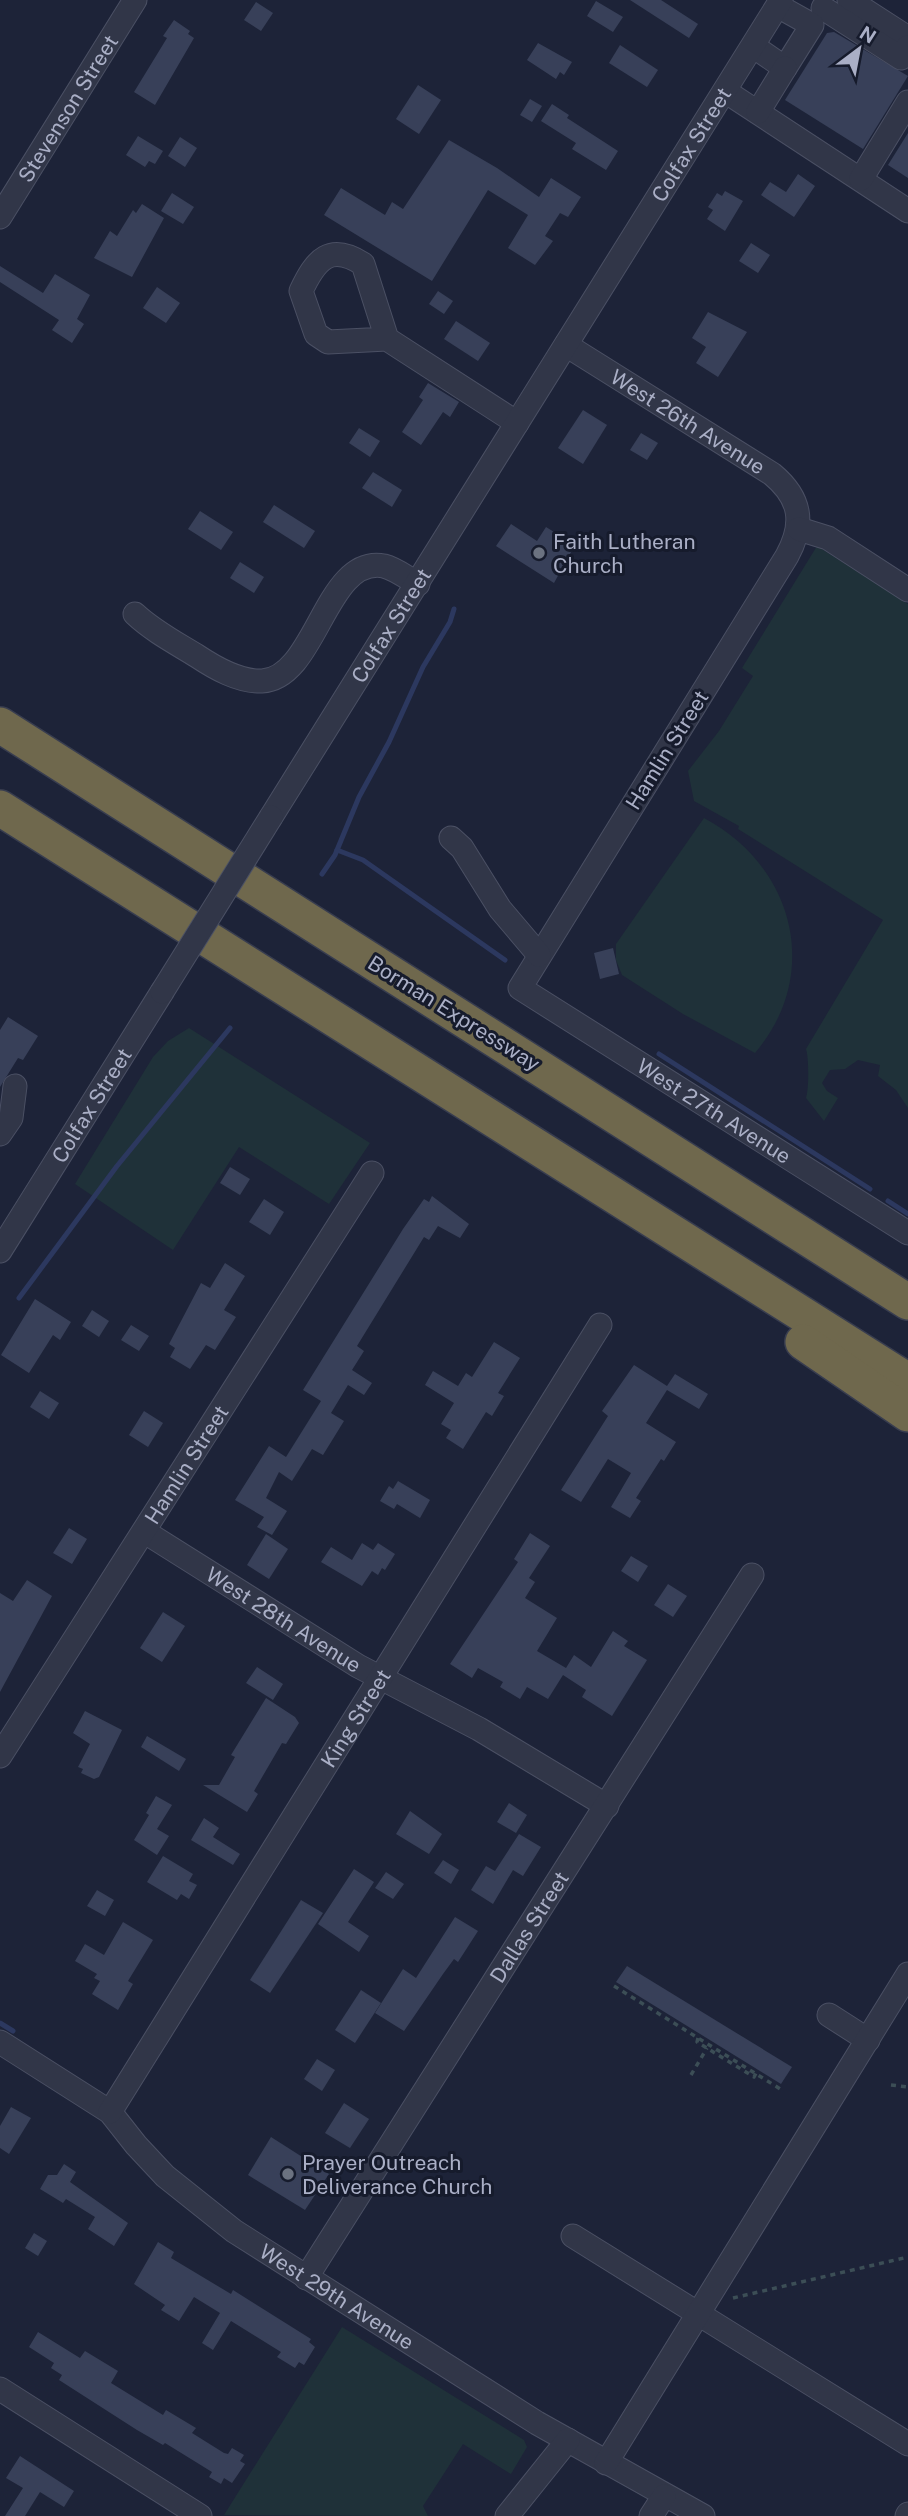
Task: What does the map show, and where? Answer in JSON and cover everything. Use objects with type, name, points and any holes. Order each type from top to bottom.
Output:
[{"type":"highway","name":"Borman Expressway","points":[[0,725],[908,1302]]},
{"type":"highway","points":[[0,808],[908,1381]]},
{"type":"highway","points":[[642,1214],[767,1318],[908,1414]]},
{"type":"street","name":"Stevenson Street","points":[[0,217],[135,0]]},
{"type":"street","points":[[849,0],[906,51]]},
{"type":"street","points":[[780,3],[821,11],[906,51]]},
{"type":"street","name":"Colfax Street","points":[[0,1251],[780,3]]},
{"type":"street","points":[[758,112],[821,11]]},
{"type":"street","points":[[753,46],[785,68]]},
{"type":"street","points":[[725,91],[908,211]]},
{"type":"street","points":[[861,179],[908,102]]},
{"type":"street","points":[[387,339],[517,423]]},
{"type":"street","name":"West 26th Avenue","points":[[566,345],[758,464],[783,483],[799,518]]},
{"type":"street","points":[[799,518],[908,590]]},
{"type":"street","name":"Hamlin Street","points":[[520,988],[787,556],[799,518]]},
{"type":"street","points":[[135,614],[219,669],[263,681],[278,676],[290,667],[339,591],[361,569],[384,566],[418,584]]},
{"type":"street","points":[[451,838],[463,848],[500,909],[540,955]]},
{"type":"street","name":"West 27th Avenue","points":[[520,988],[908,1233]]},
{"type":"street","points":[[0,1134],[11,1118],[15,1086]]},
{"type":"street","name":"Hamlin Street","points":[[0,1756],[372,1173]]},
{"type":"street","name":"King Street","points":[[110,2112],[600,1325]]},
{"type":"street","name":"West 28th Avenue","points":[[145,1532],[381,1679],[480,1729],[607,1806]]},
{"type":"street","name":"Dallas Street","points":[[306,2278],[752,1575]]},
{"type":"street","points":[[606,2463],[908,1974]]},
{"type":"street","points":[[829,2015],[868,2040]]},
{"type":"street","name":"West 29th Avenue","points":[[0,2042],[110,2112],[135,2145],[186,2195],[306,2278],[606,2463],[703,2516]]},
{"type":"street","points":[[573,2236],[908,2444]]},
{"type":"street","points":[[0,2389],[200,2516]]},
{"type":"street","points":[[507,2516],[568,2440]]},
{"type":"street","points":[[651,2516],[664,2496]]},
{"type":"path","points":[[614,1986],[782,2090]]},
{"type":"path","points":[[698,2038],[696,2042],[754,2077],[756,2073]]},
{"type":"path","points":[[691,2075],[707,2048]]},
{"type":"path","points":[[891,2085],[908,2087]]},
{"type":"path","points":[[724,2295],[733,2298],[908,2257]]},
{"type":"shaded area","points":[[817,546],[908,604],[908,1108],[896,1090],[878,1076],[880,1065],[858,1060],[845,1069],[830,1070],[822,1083],[827,1091],[838,1098],[824,1121],[806,1098],[806,1049],[883,920],[738,829],[739,826],[694,801],[688,771],[719,731],[753,676],[742,668]]},
{"type":"shaded area","points":[[704,818],[735,838],[759,863],[777,892],[788,923],[792,956],[788,989],[776,1022],[755,1053],[683,1014],[622,975],[616,960],[616,944]]},
{"type":"shaded area","points":[[189,1028],[370,1143],[329,1204],[239,1147],[173,1250],[75,1184],[153,1057],[168,1041]]},
{"type":"shaded area","points":[[342,2327],[524,2440],[527,2447],[511,2474],[463,2444],[423,2506],[428,2516],[224,2515]]},
{"type":"building","points":[[630,0],[661,0],[698,24],[689,38]]},
{"type":"building","points":[[596,1],[623,17],[613,32],[587,16]]},
{"type":"building","points":[[256,2],[273,13],[261,31],[244,20]]},
{"type":"building","points":[[174,20],[190,31],[188,34],[194,38],[155,105],[134,92],[167,38],[163,36]]},
{"type":"building","points":[[834,32],[908,76],[863,149],[785,100],[827,33]]},
{"type":"building","points":[[538,43],[572,62],[564,75],[560,72],[556,79],[527,60]]},
{"type":"building","points":[[620,45],[658,70],[647,87],[609,63]]},
{"type":"building","points":[[418,85],[441,100],[419,134],[396,119]]},
{"type":"building","points":[[530,99],[542,106],[532,122],[520,115]]},
{"type":"building","points":[[552,104],[569,115],[567,118],[618,151],[606,170],[572,149],[576,143],[541,121]]},
{"type":"building","points":[[908,133],[908,178],[888,165]]},
{"type":"building","points":[[138,136],[163,151],[155,164],[149,161],[145,167],[126,155]]},
{"type":"building","points":[[180,137],[197,148],[185,167],[168,156]]},
{"type":"building","points":[[449,140],[539,197],[551,178],[581,197],[568,217],[560,213],[545,236],[553,241],[535,265],[508,248],[528,215],[488,190],[432,281],[324,215],[341,188],[385,215],[392,202],[403,209]]},
{"type":"building","points":[[798,174],[815,186],[794,217],[761,195],[770,182],[786,192]]},
{"type":"building","points":[[725,191],[743,201],[725,231],[707,219],[713,210],[708,207],[717,193],[722,196]]},
{"type":"building","points":[[172,193],[194,207],[183,224],[161,211]]},
{"type":"building","points":[[142,204],[164,218],[132,277],[94,258],[110,231],[117,236],[133,210],[136,213]]},
{"type":"building","points":[[751,243],[770,255],[758,273],[739,261]]},
{"type":"building","points":[[0,266],[43,293],[55,274],[90,295],[77,319],[84,324],[72,343],[52,330],[59,320],[0,282]]},
{"type":"building","points":[[157,287],[180,303],[166,323],[143,308]]},
{"type":"building","points":[[438,291],[453,301],[444,314],[429,304]]},
{"type":"building","points":[[708,312],[747,332],[718,377],[696,363],[706,347],[692,338]]},
{"type":"building","points":[[456,321],[490,343],[478,361],[444,339]]},
{"type":"building","points":[[428,383],[459,402],[450,417],[443,412],[421,445],[402,432],[423,400],[419,397]]},
{"type":"building","points":[[583,410],[607,425],[583,464],[558,448]]},
{"type":"building","points":[[359,428],[380,441],[370,457],[349,443]]},
{"type":"building","points":[[641,433],[658,443],[647,460],[630,450]]},
{"type":"building","points":[[373,472],[402,490],[392,507],[362,488]]},
{"type":"building","points":[[274,505],[315,531],[304,548],[263,522]]},
{"type":"building","points":[[200,511],[233,532],[221,550],[188,529]]},
{"type":"building","name":"Faith Lutheran Church","points":[[511,524],[537,541],[546,527],[575,545],[554,583],[496,546]]},
{"type":"building","points":[[240,562],[264,577],[254,593],[230,578]]},
{"type":"building","points":[[613,948],[619,974],[600,979],[594,953]]},
{"type":"building","points":[[8,1017],[38,1036],[23,1060],[18,1058],[0,1087],[0,1030]]},
{"type":"building","points":[[230,1167],[250,1179],[240,1195],[220,1183]]},
{"type":"building","points":[[432,1196],[469,1224],[460,1238],[438,1226],[429,1240],[424,1237],[357,1346],[364,1351],[352,1370],[372,1383],[364,1395],[348,1385],[331,1413],[344,1421],[323,1455],[312,1449],[292,1481],[279,1472],[266,1498],[287,1511],[272,1535],[257,1527],[264,1517],[235,1500],[269,1446],[286,1457],[321,1401],[303,1390],[403,1229],[424,1199],[429,1202]]},
{"type":"building","points":[[264,1199],[284,1212],[270,1235],[249,1222]]},
{"type":"building","points":[[225,1263],[245,1276],[224,1310],[236,1317],[215,1350],[206,1345],[190,1369],[170,1357],[175,1348],[169,1344],[201,1283],[210,1288]]},
{"type":"building","points":[[35,1299],[71,1322],[60,1340],[53,1335],[29,1373],[1,1355]]},
{"type":"building","points":[[92,1310],[109,1321],[99,1337],[82,1326]]},
{"type":"building","points":[[131,1325],[149,1336],[139,1351],[121,1340]]},
{"type":"building","points":[[494,1342],[520,1358],[498,1393],[504,1396],[492,1416],[486,1412],[463,1449],[446,1438],[451,1430],[441,1424],[454,1403],[425,1385],[433,1371],[458,1386],[466,1373],[472,1377]]},
{"type":"building","points":[[634,1365],[667,1386],[675,1374],[708,1394],[699,1409],[667,1390],[646,1423],[676,1442],[664,1461],[661,1459],[636,1498],[641,1501],[630,1518],[611,1507],[631,1473],[608,1459],[581,1502],[561,1490],[608,1416],[602,1411]]},
{"type":"building","points":[[40,1391],[59,1403],[49,1419],[30,1407]]},
{"type":"building","points":[[144,1411],[163,1423],[148,1447],[129,1435]]},
{"type":"building","points":[[398,1481],[430,1500],[420,1518],[397,1504],[394,1509],[380,1501],[389,1486],[393,1489]]},
{"type":"building","points":[[69,1528],[87,1539],[72,1564],[53,1553]]},
{"type":"building","points":[[530,1533],[550,1546],[529,1578],[535,1582],[525,1598],[557,1618],[537,1651],[566,1668],[574,1655],[591,1667],[613,1631],[628,1641],[624,1646],[647,1660],[612,1716],[582,1697],[586,1690],[563,1675],[548,1699],[527,1687],[520,1699],[500,1687],[503,1682],[478,1668],[472,1678],[450,1664],[518,1562],[514,1559]]},
{"type":"building","points":[[266,1534],[288,1549],[269,1579],[247,1565]]},
{"type":"building","points":[[362,1543],[373,1550],[378,1543],[395,1554],[385,1570],[382,1568],[378,1575],[372,1571],[362,1586],[321,1562],[331,1547],[352,1560]]},
{"type":"building","points":[[631,1556],[648,1566],[638,1582],[621,1571]]},
{"type":"building","points":[[27,1580],[52,1596],[0,1692],[0,1593],[13,1601]]},
{"type":"building","points":[[668,1584],[687,1596],[673,1617],[654,1605]]},
{"type":"building","points":[[163,1612],[185,1626],[162,1662],[140,1648]]},
{"type":"building","points":[[257,1667],[283,1684],[273,1700],[246,1683]]},
{"type":"building","points":[[266,1698],[295,1717],[299,1723],[286,1744],[282,1743],[254,1791],[258,1794],[247,1812],[203,1785],[219,1785],[235,1757],[231,1755]]},
{"type":"building","points":[[85,1711],[122,1730],[99,1777],[94,1779],[81,1773],[83,1769],[78,1767],[90,1744],[73,1733]]},
{"type":"building","points":[[147,1736],[186,1759],[179,1771],[141,1747]]},
{"type":"building","points":[[156,1796],[172,1805],[157,1829],[169,1836],[157,1855],[134,1840],[149,1815],[146,1813]]},
{"type":"building","points":[[509,1803],[527,1815],[516,1833],[497,1822]]},
{"type":"building","points":[[410,1811],[442,1834],[429,1854],[396,1834]]},
{"type":"building","points":[[204,1818],[219,1828],[213,1837],[240,1854],[233,1865],[191,1840]]},
{"type":"building","points":[[519,1834],[541,1847],[523,1876],[513,1870],[493,1904],[471,1890],[486,1866],[495,1871]]},
{"type":"building","points":[[163,1856],[193,1874],[189,1881],[197,1885],[189,1899],[181,1894],[177,1900],[147,1882]]},
{"type":"building","points":[[443,1860],[459,1870],[451,1884],[434,1873]]},
{"type":"building","points":[[354,1869],[374,1882],[348,1922],[369,1936],[359,1952],[318,1924]]},
{"type":"building","points":[[386,1872],[404,1884],[393,1899],[375,1888]]},
{"type":"building","points":[[97,1890],[114,1900],[105,1916],[87,1906]]},
{"type":"building","points":[[301,1900],[323,1913],[270,1993],[250,1980]]},
{"type":"building","points":[[455,1917],[478,1931],[458,1962],[454,1959],[404,2031],[375,2013],[403,1969],[416,1978]]},
{"type":"building","points":[[123,1922],[153,1940],[128,1981],[133,1984],[118,2010],[92,1994],[100,1981],[94,1978],[97,1974],[75,1961],[85,1944],[104,1955]]},
{"type":"building","points":[[627,1966],[792,2067],[781,2084],[616,1982]]},
{"type":"building","points":[[361,1990],[381,2003],[355,2043],[335,2030]]},
{"type":"building","points":[[317,2059],[335,2070],[322,2091],[304,2079]]},
{"type":"building","points":[[344,2103],[369,2119],[350,2148],[325,2133]]},
{"type":"building","points":[[11,2107],[31,2118],[9,2154],[0,2148],[0,2126]]},
{"type":"building","name":"Prayer Outreach Deliverance Church","points":[[271,2137],[329,2174],[305,2210],[248,2175]]},
{"type":"building","points":[[64,2164],[76,2172],[70,2182],[128,2223],[114,2246],[88,2229],[95,2217],[66,2199],[63,2203],[40,2189],[48,2175],[57,2175]]},
{"type":"building","points":[[34,2233],[47,2241],[38,2256],[25,2248]]},
{"type":"building","points":[[158,2242],[174,2252],[171,2258],[231,2294],[233,2290],[311,2339],[309,2342],[315,2347],[304,2365],[299,2362],[295,2368],[277,2357],[281,2352],[231,2321],[213,2350],[202,2343],[220,2313],[194,2297],[179,2321],[161,2310],[165,2305],[134,2284]]},
{"type":"building","points":[[38,2332],[80,2358],[85,2351],[118,2371],[111,2383],[163,2415],[166,2410],[196,2428],[192,2433],[224,2453],[228,2454],[232,2448],[244,2455],[240,2461],[245,2464],[232,2483],[224,2478],[221,2484],[209,2477],[212,2472],[165,2443],[163,2445],[137,2430],[59,2380],[62,2375],[51,2368],[54,2363],[29,2347]]},
{"type":"building","points":[[20,2456],[74,2491],[64,2507],[40,2492],[25,2516],[5,2516],[23,2488],[6,2478]]},
{"type":"waterway","points":[[322,874],[335,855],[359,797],[389,742],[423,667],[450,622],[454,609]]},
{"type":"waterway","points":[[337,850],[363,860],[505,960]]},
{"type":"waterway","points":[[19,1298],[117,1166],[230,1028]]},
{"type":"waterway","points":[[659,1054],[870,1189]]},
{"type":"waterway","points":[[888,1201],[908,1214]]},
{"type":"waterway","points":[[0,2023],[13,2031]]},
{"type":"place","name":"Faith Lutheran Church","points":[[539,553]]},
{"type":"place","name":"Prayer Outreach Deliverance Church","points":[[288,2174]]}]
